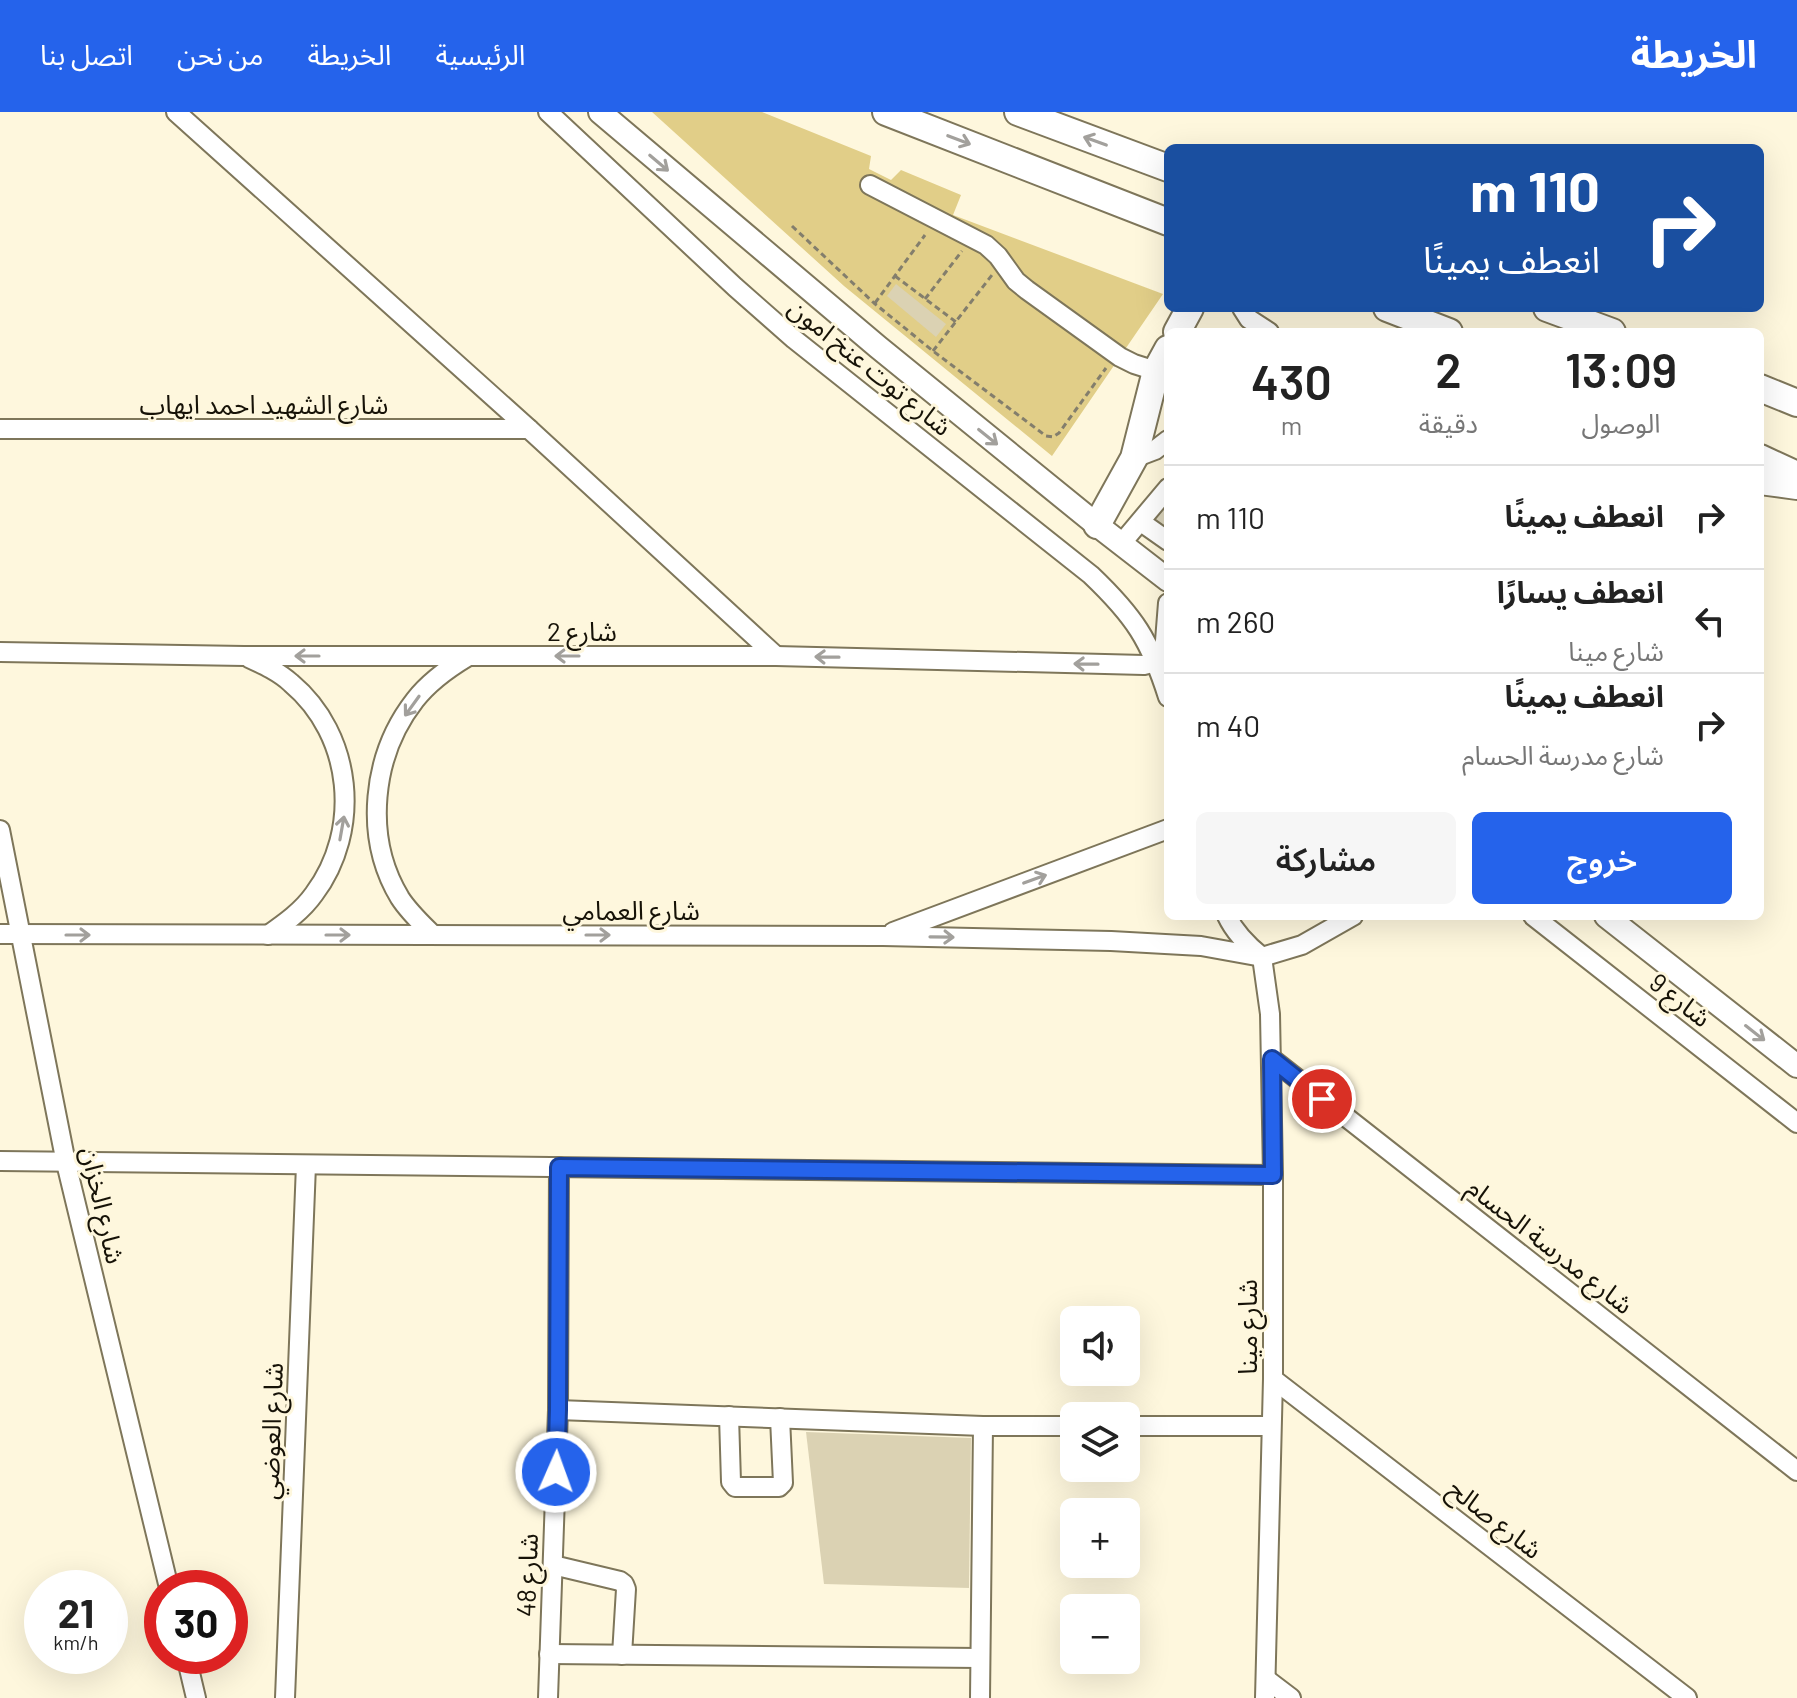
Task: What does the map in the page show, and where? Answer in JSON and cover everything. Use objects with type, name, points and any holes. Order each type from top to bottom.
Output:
[{"type":"highway","points":[[886,112],[1164,220]]},
{"type":"highway","points":[[1018,112],[1164,167]]},
{"type":"highway","points":[[1397,312],[1439,328]]},
{"type":"highway","points":[[1558,312],[1601,328]]},
{"type":"highway","points":[[1097,525],[1134,458],[1162,360]]},
{"type":"highway","points":[[1764,390],[1797,403]]},
{"type":"highway","points":[[1764,460],[1797,475]]},
{"type":"highway","points":[[1764,482],[1797,486]]},
{"type":"main road","points":[[600,112],[878,347],[1164,577]]},
{"type":"main road","points":[[1611,920],[1797,1066]]},
{"type":"street","points":[[176,112],[776,656]]},
{"type":"street","name":"شارع توت عنخ امون","points":[[548,112],[794,339],[1091,575],[1117,599],[1163,664]]},
{"type":"street","points":[[870,185],[986,245],[1021,286],[1116,355],[1134,364],[1162,360]]},
{"type":"street","points":[[1245,312],[1257,328]]},
{"type":"street","name":"شارع الشهيد احمد ايهاب","points":[[0,429],[529,429]]},
{"type":"street","points":[[1134,458],[1164,445]]},
{"type":"street","points":[[1158,505],[1164,527]]},
{"type":"street","points":[[1121,544],[1158,505]]},
{"type":"street","name":"شارع 2","points":[[0,652],[244,656],[776,656],[1163,664]]},
{"type":"street","points":[[433,935],[401,899],[382,856],[378,833],[379,786],[391,740],[415,700],[449,668],[469,655]]},
{"type":"street","points":[[244,656],[269,667],[292,683],[312,703],[338,752],[344,780],[345,810],[341,840],[330,869],[314,895],[293,917],[268,935]]},
{"type":"street","name":"شارع الخزان","points":[[0,830],[66,1163],[165,1570]]},
{"type":"street","points":[[883,936],[1164,831]]},
{"type":"street","points":[[1229,920],[1245,943],[1262,957],[1302,945],[1346,920]]},
{"type":"street","name":"شارع 9","points":[[1538,920],[1797,1123]]},
{"type":"street","name":"شارع العمامي","points":[[0,934],[883,936],[1111,941],[1201,946],[1262,957]]},
{"type":"street","name":"شارع مينا","points":[[1262,957],[1270,1014],[1273,1175],[1273,1379],[1265,1698]]},
{"type":"street","name":"شارع مدرسة الحسام","points":[[1272,1059],[1797,1471]]},
{"type":"street","points":[[0,1161],[1273,1175]]},
{"type":"street","name":"شارع العوضي","points":[[285,1698],[306,1165]]},
{"type":"street","name":"شارع 48","points":[[548,1698],[558,1410],[559,1167]]},
{"type":"street","name":"شارع صالح","points":[[1273,1379],[1687,1698]]},
{"type":"street","points":[[558,1410],[983,1426],[1060,1426]]},
{"type":"street","points":[[729,1416],[731,1482],[735,1487],[782,1486],[780,1418]]},
{"type":"street","points":[[980,1698],[983,1426]]},
{"type":"street","points":[[1140,1426],[1270,1426]]},
{"type":"street","points":[[553,1565],[624,1584],[622,1655]]},
{"type":"street","points":[[549,1654],[980,1658]]},
{"type":"street","points":[[190,1674],[196,1698]]},
{"type":"street","points":[[1266,1679],[1291,1698]]},
{"type":"path","points":[[874,303],[937,219]]},
{"type":"path","points":[[792,226],[874,303],[1043,435],[1050,437],[1059,433],[1116,355]]},
{"type":"path","points":[[925,299],[972,237]]},
{"type":"path","points":[[933,351],[1002,262]]},
{"type":"path","points":[[895,276],[956,322]]},
{"type":"shaded area","points":[[652,112],[762,112],[871,156],[869,169],[891,180],[901,170],[961,195],[953,215],[1163,294],[1052,456],[844,286]]},
{"type":"building","points":[[896,284],[946,324],[936,337],[887,296]]},
{"type":"building","points":[[806,1432],[971,1438],[969,1588],[824,1584]]},
{"type":"tunnel","points":[[1159,514],[1164,517]]},
{"type":"route","points":[[556,1472],[559,1167],[1273,1175],[1272,1059],[1322,1099]]}]
